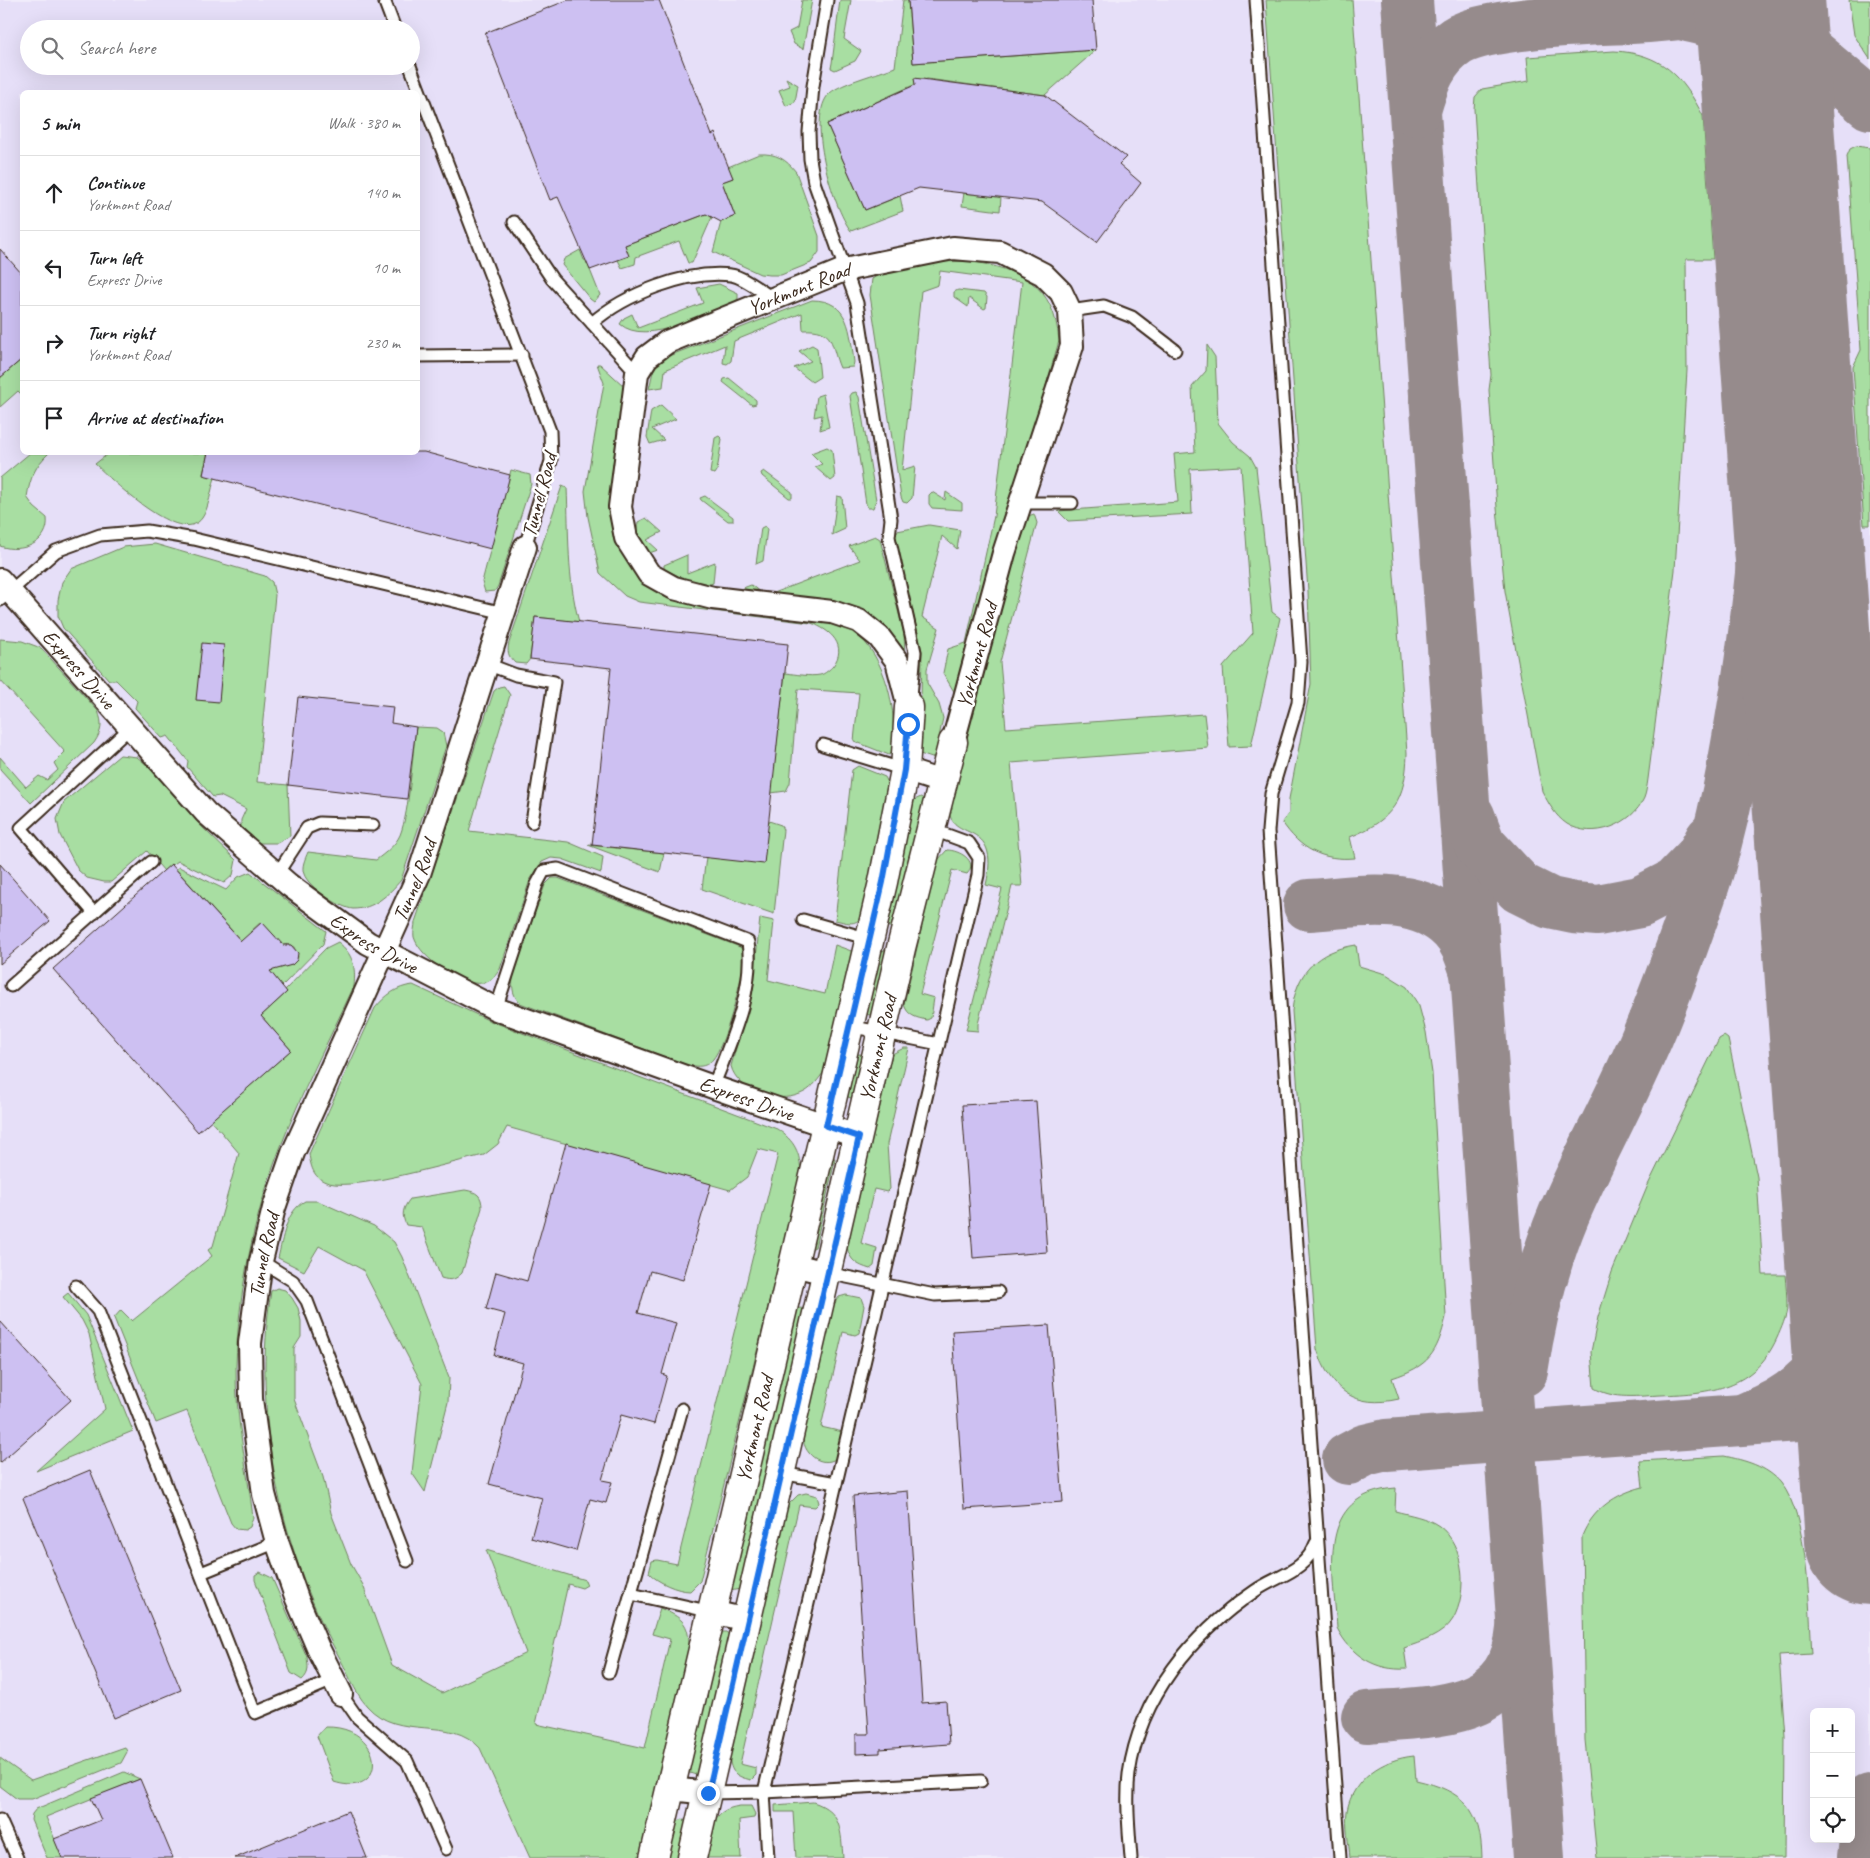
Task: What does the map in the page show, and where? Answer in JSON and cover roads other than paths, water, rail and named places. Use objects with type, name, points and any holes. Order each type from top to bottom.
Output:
[{"type":"street","name":"Yorkmont Road","points":[[654,1858],[883,882],[904,770],[909,706],[897,661],[879,637],[859,621],[832,612],[713,598],[674,588],[649,574],[626,538],[620,506],[637,373],[648,357],[667,342],[844,270],[953,248],[1000,252],[1044,274],[1060,292],[1070,311],[1072,346],[1004,553],[930,829],[692,1858]]},
{"type":"street","name":"Tunnel Road","points":[[337,1687],[297,1598],[277,1542],[264,1494],[251,1399],[250,1343],[261,1261],[274,1208],[293,1154],[419,874],[525,547]]},
{"type":"street","name":"Express Drive","points":[[3,591],[131,727],[206,813],[334,920],[384,951],[496,1008],[713,1087],[859,1137]]},
{"type":"street","points":[[904,770],[942,782]]},
{"type":"street","points":[[869,939],[901,948]]},
{"type":"street","points":[[793,1264],[827,1273]]},
{"type":"street","points":[[712,1612],[747,1620]]},
{"type":"street","points":[[671,1789],[708,1793]]},
{"type":"lane","points":[[384,0],[392,20]]},
{"type":"lane","points":[[827,0],[813,86],[809,132],[810,159],[814,182],[857,303],[891,519],[889,537],[915,652],[914,679],[909,706]]},
{"type":"lane","points":[[1256,0],[1301,662],[1298,703],[1271,794],[1268,831],[1340,1858]]},
{"type":"lane","name":"Tunnel Road","points":[[413,75],[419,90]]},
{"type":"lane","name":"Tunnel Road","points":[[420,92],[550,431],[552,446],[546,485],[525,547]]},
{"type":"lane","points":[[514,222],[552,279],[637,373]]},
{"type":"lane","points":[[592,322],[628,298],[694,276],[732,275],[774,299]]},
{"type":"lane","points":[[1070,311],[1104,306],[1132,317],[1175,350]]},
{"type":"lane","points":[[420,356],[522,355]]},
{"type":"lane","points":[[1020,503],[1072,503]]},
{"type":"lane","points":[[3,591],[56,551],[100,535],[147,530],[194,539],[504,613]]},
{"type":"lane","points":[[487,664],[516,675],[554,682],[532,822]]},
{"type":"lane","points":[[94,912],[21,828],[131,727]]},
{"type":"lane","points":[[823,745],[904,770]]},
{"type":"lane","points":[[277,874],[307,828],[319,823],[373,825]]},
{"type":"lane","points":[[768,1858],[764,1792],[978,875],[979,858],[969,843],[930,829]]},
{"type":"lane","points":[[11,986],[151,862]]},
{"type":"lane","points":[[496,1008],[537,884],[544,871],[558,869],[748,942],[751,959],[742,1003],[731,1042],[713,1087]]},
{"type":"lane","points":[[803,920],[869,939]]},
{"type":"lane","points":[[849,1026],[939,1044]]},
{"type":"lane","points":[[261,1261],[294,1281],[307,1301],[407,1561]]},
{"type":"lane","points":[[827,1273],[935,1295],[998,1292]]},
{"type":"lane","points":[[76,1286],[98,1311],[255,1713],[337,1687],[357,1717],[407,1761],[446,1849]]},
{"type":"lane","points":[[609,1672],[682,1410]]},
{"type":"lane","points":[[781,1473],[836,1483]]},
{"type":"lane","points":[[1130,1858],[1128,1822],[1129,1774],[1138,1736],[1165,1679],[1188,1647],[1218,1617],[1257,1589],[1295,1569],[1311,1556],[1317,1540]]},
{"type":"lane","points":[[201,1573],[277,1542]]},
{"type":"lane","points":[[631,1594],[712,1612]]},
{"type":"lane","points":[[708,1793],[982,1781]]},
{"type":"lane","points":[[0,1820],[17,1858]]}]
